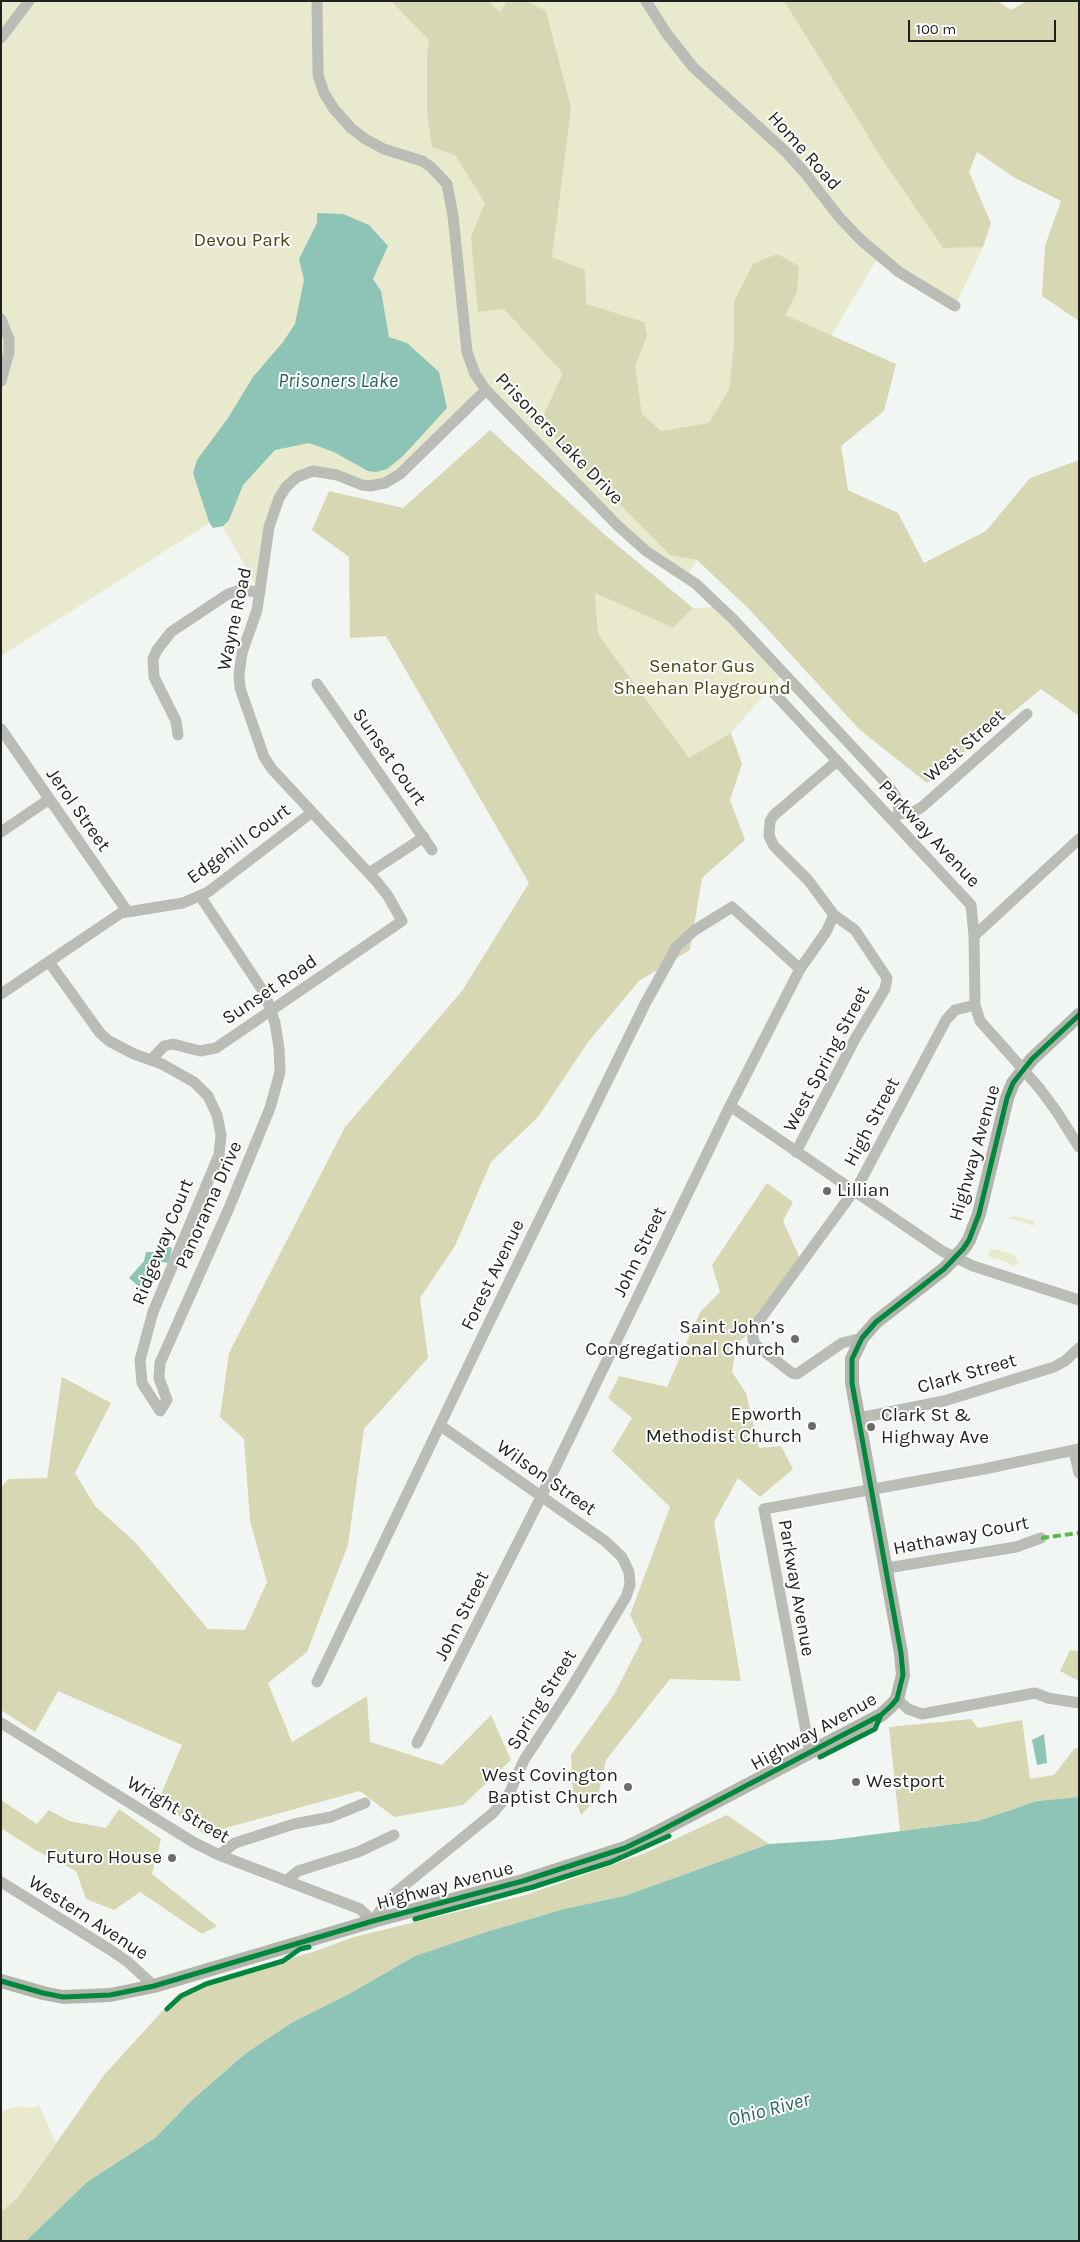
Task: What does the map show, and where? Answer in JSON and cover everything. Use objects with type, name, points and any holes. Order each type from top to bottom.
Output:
[{"type":"main road","name":"Highway Avenue","points":[[2,1982],[43,1993],[83,1997],[110,1995],[154,1986],[373,1921],[522,1881],[625,1848],[881,1715],[897,1699],[903,1675],[887,1568],[851,1368],[854,1353],[862,1338],[876,1322],[944,1269],[969,1240],[977,1221],[1013,1083],[1032,1059],[1079,1015]]},
{"type":"street","points":[[1,38],[29,1]]},
{"type":"street","name":"Prisoners Lake Drive","points":[[317,1],[318,75],[324,93],[334,109],[365,140],[384,149],[422,161],[431,167],[447,184],[453,216],[467,352],[475,374],[486,390],[617,525],[646,551],[696,584],[734,620],[887,784],[896,798],[899,809],[896,818]]},
{"type":"street","name":"Home Road","points":[[646,1],[667,34],[693,67],[786,152],[839,217],[861,240],[900,272],[955,306]]},
{"type":"street","points":[[1,319],[6,327],[9,352],[1,381]]},
{"type":"street","name":"Wayne Road","points":[[402,921],[388,896],[369,873],[311,813],[272,769],[264,757],[241,693],[239,674],[242,653],[257,610],[269,527],[275,507],[286,487],[297,477],[313,470],[323,471],[362,485],[370,486],[385,483],[400,474],[486,390]]},
{"type":"street","points":[[178,735],[176,721],[154,677],[153,659],[157,650],[171,632],[228,594],[240,590],[260,592]]},
{"type":"street","name":"Sunset Court","points":[[318,684],[432,850]]},
{"type":"street","name":"Parkway Avenue","points":[[774,693],[837,761],[896,818],[971,905],[974,936],[975,1006],[980,1020],[1040,1089],[1079,1147]]},
{"type":"street","name":"West Street","points":[[896,818],[912,813],[922,807],[1027,714]]},
{"type":"street","name":"Jerol Street","points":[[1,729],[48,800],[127,911]]},
{"type":"street","name":"West Spring Street","points":[[796,1152],[854,1039],[885,989],[887,978],[855,930],[834,915],[808,880],[774,846],[768,836],[768,829],[774,814],[837,761]]},
{"type":"street","points":[[1,832],[48,800]]},
{"type":"street","name":"Edgehill Court","points":[[1,994],[99,926],[127,911],[184,903],[200,896],[218,885],[311,813]]},
{"type":"street","points":[[369,873],[424,837]]},
{"type":"street","points":[[974,936],[1079,839]]},
{"type":"street","name":"Panorama Drive","points":[[142,1382],[160,1411],[167,1400],[159,1378],[160,1363],[229,1208],[270,1108],[279,1078],[280,1048],[272,1010],[256,978],[200,896]]},
{"type":"street","name":"Forest Avenue","points":[[317,1682],[494,1313],[669,959],[683,940],[732,907],[800,969]]},
{"type":"street","name":"John Street","points":[[417,1743],[541,1497],[730,1106],[800,969],[826,932],[834,915]]},
{"type":"street","name":"Sunset Road","points":[[152,1059],[164,1046],[173,1044],[200,1052],[216,1048],[402,921]]},
{"type":"street","points":[[49,962],[100,1033],[109,1041],[134,1054],[152,1059]]},
{"type":"street","name":"High Street","points":[[862,1338],[842,1343],[797,1374],[792,1373],[756,1346],[753,1340],[753,1329],[853,1192],[946,1020],[955,1010],[975,1006]]},
{"type":"street","name":"Ridgeway Court","points":[[142,1382],[140,1360],[146,1334],[218,1155],[221,1136],[217,1115],[208,1096],[194,1082],[152,1059]]},
{"type":"street","points":[[730,1106],[927,1242],[955,1258],[973,1266],[1079,1300]]},
{"type":"street","name":"Clark Street","points":[[859,1418],[944,1401],[1054,1367],[1065,1361],[1079,1348]]},
{"type":"street","name":"Wilson Street","points":[[441,1426],[605,1541],[622,1558],[626,1565]]},
{"type":"street","points":[[1076,1450],[1079,1473]]},
{"type":"street","name":"Parkway Avenue","points":[[810,1753],[764,1509],[984,1469],[1076,1450]]},
{"type":"street","name":"Hathaway Court","points":[[887,1568],[1016,1547],[1041,1538]]},
{"type":"street","name":"Spring Street","points":[[373,1921],[390,1897],[493,1813],[508,1794],[524,1760],[570,1690],[626,1596],[630,1585],[629,1572],[626,1565]]},
{"type":"street","points":[[897,1699],[908,1709],[922,1714],[1035,1693],[1048,1698],[1079,1703]]},
{"type":"street","name":"Wright Street","points":[[1,1723],[170,1829],[219,1855],[360,1909],[373,1921]]},
{"type":"street","points":[[219,1855],[235,1843],[294,1824],[331,1817],[365,1803]]},
{"type":"street","points":[[286,1881],[298,1871],[358,1852],[394,1835]]},
{"type":"street","name":"Western Avenue","points":[[1,1882],[109,1949],[128,1962],[154,1986]]},
{"type":"green space","name":"Devou Park","points":[[1,1],[784,1],[884,162],[943,248],[983,247],[955,306],[879,256],[686,578],[646,551],[485,390],[400,474],[378,485],[313,471],[279,498],[260,592],[223,527],[213,528],[209,523],[1,656]]},
{"type":"green space","name":"Senator Gus Sheehan Playground","points":[[595,593],[673,628],[693,608],[713,607],[781,676],[731,733],[689,758],[598,634]]},
{"type":"green space","points":[[1016,1216],[1035,1221],[1034,1226],[1009,1218]]},
{"type":"green space","points":[[996,1249],[1015,1255],[1018,1263],[1013,1266],[1005,1261],[991,1258],[988,1255],[990,1250]]},
{"type":"green space","points":[[39,2105],[56,2143],[17,2198],[1,2212],[1,2111],[21,2106],[32,2108]]},
{"type":"shaded area","points":[[391,1],[488,1],[500,12],[507,1],[526,1],[546,11],[571,108],[552,257],[585,270],[586,304],[644,322],[647,335],[635,367],[642,414],[661,431],[709,423],[729,390],[734,344],[734,301],[753,264],[777,254],[799,266],[797,292],[785,315],[896,364],[884,411],[841,446],[848,490],[898,513],[924,563],[986,531],[1030,478],[1079,460],[1079,716],[1041,689],[927,783],[860,730],[749,609],[697,560],[670,555],[540,423],[563,373],[504,309],[478,312],[471,237],[485,203],[455,155],[432,147],[427,113],[427,55],[429,40]]},
{"type":"shaded area","points":[[784,1],[997,1],[1011,10],[1027,1],[1079,1],[1079,321],[1042,296],[1045,246],[1061,201],[1015,178],[977,152],[969,172],[991,223],[983,247],[943,248],[884,162]]},
{"type":"shaded area","points":[[490,430],[605,535],[693,608],[673,628],[595,593],[598,634],[689,758],[731,733],[742,764],[730,800],[745,840],[702,878],[690,950],[639,981],[588,1042],[538,1117],[491,1162],[455,1246],[420,1298],[428,1358],[364,1429],[348,1545],[307,1652],[268,1683],[292,1742],[367,1696],[370,1742],[442,1765],[491,1715],[511,1760],[463,1805],[394,1817],[360,1791],[204,1834],[158,1801],[182,1745],[58,1691],[35,1732],[1,1710],[1,1488],[8,1479],[47,1478],[62,1377],[111,1403],[75,1473],[95,1506],[136,1543],[208,1629],[245,1630],[267,1582],[250,1521],[244,1439],[220,1417],[229,1353],[345,1127],[462,991],[529,883],[386,636],[350,638],[349,557],[312,530],[329,491],[403,508]]},
{"type":"shaded area","points":[[767,1183],[793,1202],[783,1221],[801,1261],[753,1329],[736,1345],[732,1372],[746,1393],[759,1448],[781,1446],[793,1469],[760,1497],[738,1478],[714,1522],[741,1681],[670,1679],[606,1760],[598,1797],[581,1815],[573,1793],[571,1755],[615,1693],[642,1640],[630,1615],[670,1507],[612,1451],[632,1418],[608,1398],[619,1376],[667,1387],[700,1312],[720,1292],[712,1265]]},
{"type":"shaded area","points":[[1070,1650],[1079,1651],[1079,1681],[1060,1671]]},
{"type":"shaded area","points":[[971,1719],[978,1728],[1022,1720],[1030,1779],[1054,1775],[1075,1748],[1079,1749],[1079,1797],[1037,1801],[978,1821],[900,1831],[889,1727]]},
{"type":"shaded area","points":[[1,1800],[37,1824],[49,1810],[69,1821],[106,1828],[119,1809],[161,1839],[152,1874],[217,1926],[202,1934],[140,1892],[114,1910],[86,1899],[76,1871],[35,1850],[1,1828]]},
{"type":"shaded area","points":[[727,1815],[769,1844],[624,1896],[564,1909],[486,1932],[415,1956],[347,1995],[293,2022],[246,2053],[191,2101],[155,2138],[87,2182],[26,2241],[1,2241],[1,2212],[17,2198],[104,2075],[177,1995],[206,1982],[316,1951],[354,1937],[526,1895],[643,1854]]},
{"type":"water","name":"Prisoners Lake","points":[[317,213],[343,214],[369,225],[388,246],[373,279],[381,291],[389,337],[407,343],[439,372],[447,408],[403,456],[387,469],[376,472],[368,471],[334,452],[309,443],[275,450],[243,485],[229,520],[223,526],[213,528],[209,522],[193,473],[197,460],[228,418],[253,377],[283,342],[295,324],[304,280],[299,259],[317,223]]},
{"type":"water","points":[[161,1242],[172,1248],[169,1263],[162,1262],[156,1268],[159,1277],[148,1288],[137,1285],[129,1278],[144,1261],[146,1252],[157,1252]]},
{"type":"water","points":[[1044,1734],[1047,1763],[1037,1765],[1032,1740]]},
{"type":"water","name":"Ohio River","points":[[1079,1797],[1079,2241],[26,2241],[87,2182],[155,2138],[191,2101],[246,2053],[293,2022],[347,1995],[415,1956],[486,1932],[564,1909],[624,1896],[769,1844],[831,1840],[978,1821],[1037,1801]]},
{"type":"marked path","points":[[1041,1538],[1079,1533]]},
{"type":"cycle path","points":[[1,1981],[63,1997],[110,1995],[154,1986],[373,1921],[523,1881],[625,1848],[881,1715],[897,1699],[903,1675],[901,1653],[852,1383],[852,1359],[862,1338],[876,1322],[944,1269],[969,1240],[979,1214],[1007,1098],[1013,1083],[1032,1059],[1079,1015]]},
{"type":"cycle path","points":[[820,1757],[875,1729],[881,1715]]},
{"type":"cycle path","points":[[415,1919],[533,1887],[611,1862],[669,1836]]},
{"type":"cycle path","points":[[167,2009],[181,1996],[206,1984],[283,1961],[300,1949],[309,1947]]},
{"type":"place","name":"Lillian","points":[[827,1191]]},
{"type":"place","name":"Saint John’s Congregational Church","points":[[795,1339]]},
{"type":"place","name":"Epworth Methodist Church","points":[[812,1426]]},
{"type":"place","name":"Clark St & Highway Ave","points":[[871,1427]]},
{"type":"place","name":"Westport","points":[[856,1782]]},
{"type":"place","name":"West Covington Baptist Church","points":[[628,1787]]},
{"type":"place","name":"Futuro House","points":[[172,1858]]}]
